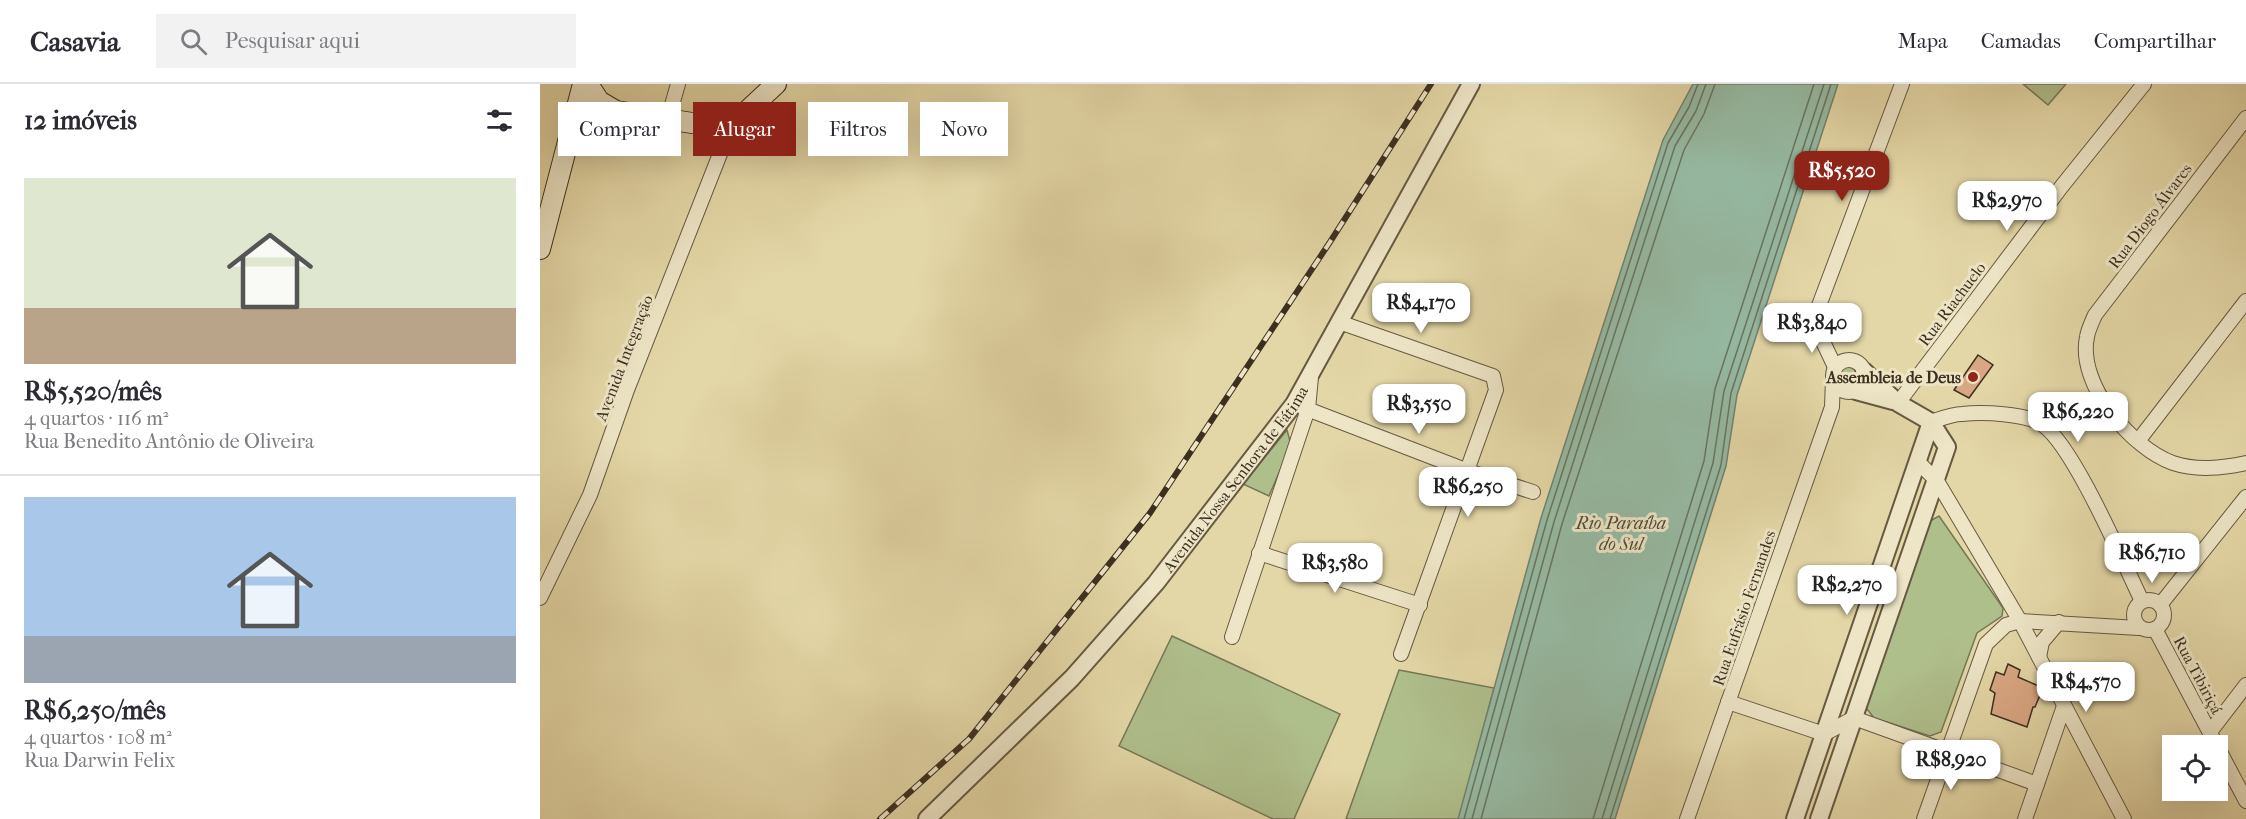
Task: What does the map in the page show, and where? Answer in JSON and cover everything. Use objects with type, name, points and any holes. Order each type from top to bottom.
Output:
[{"type":"main road","points":[[586,84],[601,102]]},
{"type":"main road","points":[[540,249],[563,159],[586,84]]},
{"type":"main road","points":[[757,102],[776,84]]},
{"type":"street","points":[[673,102],[678,84]]},
{"type":"street","name":"Avenida Nossa Senhora de Fátima","points":[[927,819],[1072,678],[1148,592],[1301,406],[1311,377],[1339,322],[1471,84]]},
{"type":"street","points":[[1898,402],[1837,387],[1834,372],[1816,327],[1817,311],[1902,84]]},
{"type":"street","name":"Rua Riachuelo","points":[[1898,402],[2062,186],[2144,84]]},
{"type":"street","name":"Rua Diogo Álvares","points":[[2138,441],[2116,420],[2096,390],[2088,364],[2086,337],[2095,315],[2246,118]]},
{"type":"street","name":"Avenida Integração","points":[[540,598],[590,495],[627,390],[719,156]]},
{"type":"street","points":[[2246,301],[2138,441],[2171,462],[2203,469],[2246,463]]},
{"type":"street","points":[[1339,322],[1493,376],[1496,390],[1401,654]]},
{"type":"street","points":[[1816,327],[1850,360],[1859,363],[1864,371],[1898,402],[1931,422],[1947,447],[1819,819]]},
{"type":"street","points":[[1832,407],[1834,372],[1850,360]]},
{"type":"street","points":[[1832,407],[1865,380],[1864,371]]},
{"type":"street","points":[[1232,637],[1260,553],[1301,406],[1468,471],[1533,492]]},
{"type":"street","name":"Rua Eufrásio Fernandes","points":[[1687,819],[1832,407]]},
{"type":"street","points":[[1931,422],[1960,414],[2018,416],[2043,424],[2074,465],[2142,601]]},
{"type":"street","points":[[1795,819],[1931,422]]},
{"type":"street","points":[[1918,463],[1937,481],[2020,621],[2124,819]]},
{"type":"street","points":[[2160,605],[2246,497]]},
{"type":"street","points":[[1260,553],[1420,605]]},
{"type":"street","points":[[1924,819],[1986,644],[2006,625],[2020,621],[2059,622],[2139,628],[2147,631],[2155,629],[2164,618],[2160,605],[2152,600],[2142,601],[2133,614],[2139,628]]},
{"type":"street","points":[[2039,657],[2042,642],[2059,622]]},
{"type":"street","name":"Rua Tibiriçá","points":[[2155,629],[2246,801]]},
{"type":"street","points":[[2210,732],[2246,685]]},
{"type":"street","points":[[1728,702],[1824,734],[1854,718],[2037,784]]},
{"type":"street","points":[[2025,819],[2064,706]]},
{"type":"shaded area","points":[[2023,84],[2066,84],[2048,105]]},
{"type":"shaded area","points":[[1844,367],[1852,367],[1857,372],[1855,383],[1844,385],[1839,380],[1839,372]]},
{"type":"shaded area","points":[[1287,430],[1291,445],[1269,496],[1243,484]]},
{"type":"shaded area","points":[[1939,516],[2003,608],[2002,616],[1977,633],[1941,732],[1930,736],[1874,718],[1864,705],[1930,521]]},
{"type":"shaded area","points":[[1172,636],[1340,714],[1294,819],[1273,819],[1119,746]]},
{"type":"shaded area","points":[[1399,670],[1494,688],[1459,819],[1346,819]]},
{"type":"water","name":"Rio Paraíba do Sul","points":[[1693,84],[1838,84],[1737,395],[1726,466],[1615,819],[1458,819],[1541,518],[1663,140]]},
{"type":"building","name":"Assembleia de Deus","points":[[1978,355],[1993,365],[1969,398],[1954,390]]},
{"type":"building","points":[[2008,664],[2020,670],[2018,677],[2043,688],[2033,707],[2027,727],[1991,714],[1995,693],[1990,690],[1996,672],[2004,675]]},
{"type":"railway","points":[[880,819],[969,739],[1150,513],[1330,242],[1431,84]]},
{"type":"place","name":"Assembleia de Deus","points":[[1973,377]]}]
